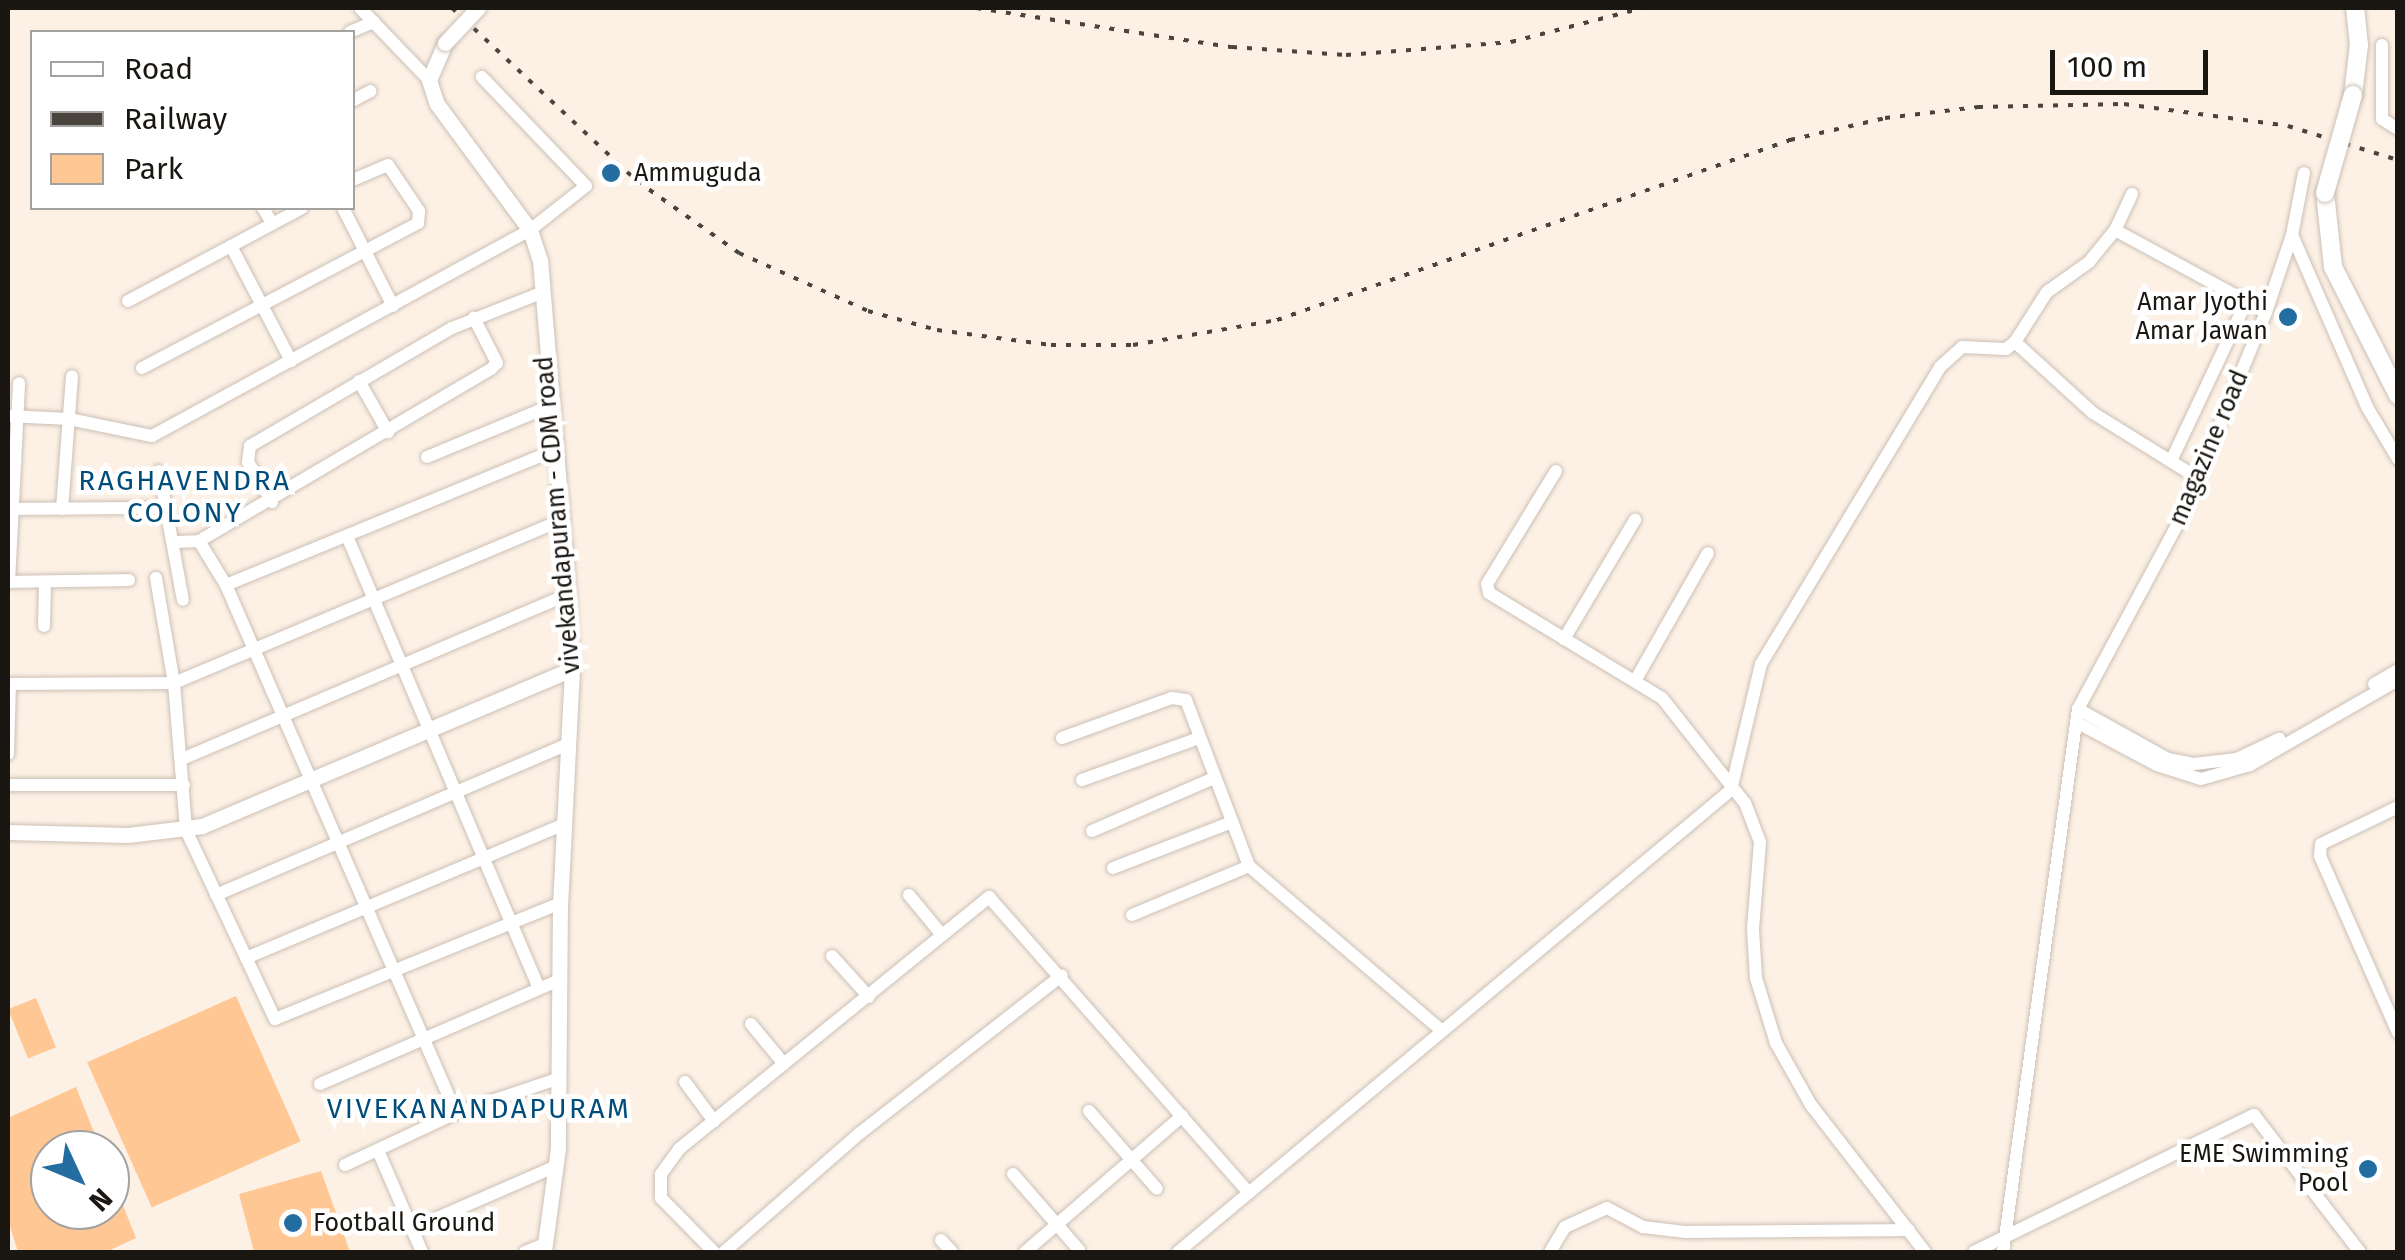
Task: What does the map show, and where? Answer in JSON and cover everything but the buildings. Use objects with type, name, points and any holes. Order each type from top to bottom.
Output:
[{"type":"main road","points":[[2355,8],[2360,44],[2353,96],[2325,193],[2333,266],[2397,389]]},
{"type":"street","points":[[360,8],[429,80],[445,44],[478,8]]},
{"type":"street","points":[[355,30],[374,22]]},
{"type":"street","points":[[2382,45],[2382,119],[2398,129]]},
{"type":"street","points":[[12,417],[69,419],[152,436],[530,230],[586,186],[482,77]]},
{"type":"street","name":"vivekandapuram - CDM road","points":[[429,80],[451,126],[530,230],[541,292],[572,668],[560,903],[556,1166],[545,1248]]},
{"type":"street","points":[[355,100],[371,92]]},
{"type":"street","points":[[142,368],[364,250],[412,229],[420,217],[388,164],[355,179]]},
{"type":"street","name":"magazine road","points":[[2003,1252],[2077,715],[2198,478],[2266,312],[2292,235],[2304,172]]},
{"type":"street","points":[[1178,1252],[1731,790],[1761,664],[1940,367],[1962,348],[2006,348],[2015,342],[2048,292],[2089,262],[2114,230],[2132,194]]},
{"type":"street","points":[[264,210],[272,224]]},
{"type":"street","points":[[128,301],[298,210]]},
{"type":"street","points":[[344,210],[393,306]]},
{"type":"street","points":[[2114,230],[2266,312]]},
{"type":"street","points":[[2292,235],[2367,407],[2398,459]]},
{"type":"street","points":[[230,246],[292,361]]},
{"type":"street","points":[[272,502],[248,462],[250,446],[474,318],[541,292]]},
{"type":"street","points":[[2172,461],[2246,302]]},
{"type":"street","points":[[174,542],[199,541],[272,502],[497,362],[474,318]]},
{"type":"street","points":[[2015,342],[2094,414],[2198,478]]},
{"type":"street","points":[[62,509],[72,376]]},
{"type":"street","points":[[359,381],[388,432]]},
{"type":"street","points":[[19,382],[12,417],[8,582],[130,580]]},
{"type":"street","points":[[427,457],[550,406]]},
{"type":"street","points":[[226,585],[553,451]]},
{"type":"street","points":[[159,471],[183,600]]},
{"type":"street","points":[[1556,471],[1487,584],[1494,598],[1635,681],[1672,708],[1758,828],[1756,978],[1776,1043],[1811,1105],[1925,1252]]},
{"type":"street","points":[[10,509],[166,508]]},
{"type":"street","points":[[8,754],[9,684],[174,683],[559,520]]},
{"type":"street","points":[[1564,640],[1636,520]]},
{"type":"street","points":[[347,536],[538,987]]},
{"type":"street","points":[[199,541],[226,585],[390,970],[456,1113]]},
{"type":"street","points":[[1635,681],[1708,553]]},
{"type":"street","points":[[156,578],[174,683],[186,830],[275,1019],[560,903]]},
{"type":"street","points":[[44,582],[44,626]]},
{"type":"street","points":[[182,758],[568,594]]},
{"type":"street","points":[[8,832],[186,830],[572,668]]},
{"type":"street","points":[[2077,715],[2168,759],[2194,764],[2237,760],[2307,728],[2398,670]]},
{"type":"street","points":[[2360,697],[2398,680]]},
{"type":"street","points":[[1062,738],[1179,696],[1249,866],[1441,1030]]},
{"type":"street","points":[[1082,780],[1199,738]]},
{"type":"street","points":[[216,896],[570,743]]},
{"type":"street","points":[[1092,830],[1214,778]]},
{"type":"street","points":[[8,785],[184,785]]},
{"type":"street","points":[[2398,807],[2322,844],[2320,856],[2398,1033]]},
{"type":"street","points":[[1113,868],[1232,822]]},
{"type":"street","points":[[246,958],[564,824]]},
{"type":"street","points":[[1132,915],[1249,866]]},
{"type":"street","points":[[909,895],[942,935]]},
{"type":"street","points":[[714,1252],[661,1198],[661,1174],[679,1148],[992,897],[1249,1193]]},
{"type":"street","points":[[832,956],[869,996]]},
{"type":"street","points":[[724,1252],[860,1134],[1062,974]]},
{"type":"street","points":[[320,1084],[420,1035],[559,980]]},
{"type":"street","points":[[752,1024],[784,1064]]},
{"type":"street","points":[[344,1165],[379,1153],[456,1113],[560,1078]]},
{"type":"street","points":[[685,1082],[714,1121]]},
{"type":"street","points":[[1089,1111],[1157,1189]]},
{"type":"street","points":[[1974,1252],[2254,1115],[2360,1252]]},
{"type":"street","points":[[1025,1252],[1182,1116]]},
{"type":"street","points":[[379,1153],[422,1252]]},
{"type":"street","points":[[412,1230],[556,1166]]},
{"type":"street","points":[[1013,1174],[1080,1250]]},
{"type":"street","points":[[1550,1252],[1565,1227],[1607,1208],[1643,1226],[1686,1232],[1909,1230]]},
{"type":"street","points":[[941,1240],[952,1252]]},
{"type":"street","points":[[525,1252],[545,1248]]},
{"type":"green space","points":[[236,996],[301,1141],[152,1208],[130,1159],[130,1130],[117,1130],[87,1062]]},
{"type":"green space","points":[[36,998],[56,1047],[28,1058],[8,1009]]},
{"type":"green space","points":[[76,1087],[93,1130],[30,1130],[30,1230],[130,1230],[130,1223],[136,1238],[106,1252],[18,1252],[8,1220],[8,1118]]},
{"type":"green space","name":"Football Ground","points":[[321,1171],[350,1252],[254,1252],[239,1194]]},
{"type":"railway","points":[[452,8],[637,181],[739,253],[868,311],[937,330],[1051,345],[1133,345],[1277,320],[1790,140],[1885,118],[1978,107],[2124,104],[2288,126],[2398,160]]},
{"type":"railway","points":[[976,8],[1232,47],[1346,55],[1511,42],[1642,8]]},
{"type":"place","name":"Ammuguda","points":[[611,173]]},
{"type":"place","name":"Amar Jyothi Amar Jawan","points":[[2288,317]]},
{"type":"place","name":"EME Swimming Pool","points":[[2368,1169]]},
{"type":"place","name":"Football Ground","points":[[293,1223]]},
{"type":"district","name":"RAGHAVENDRA COLONY","points":[[185,497]]},
{"type":"district","name":"VIVEKANANDAPURAM","points":[[479,1109]]}]
